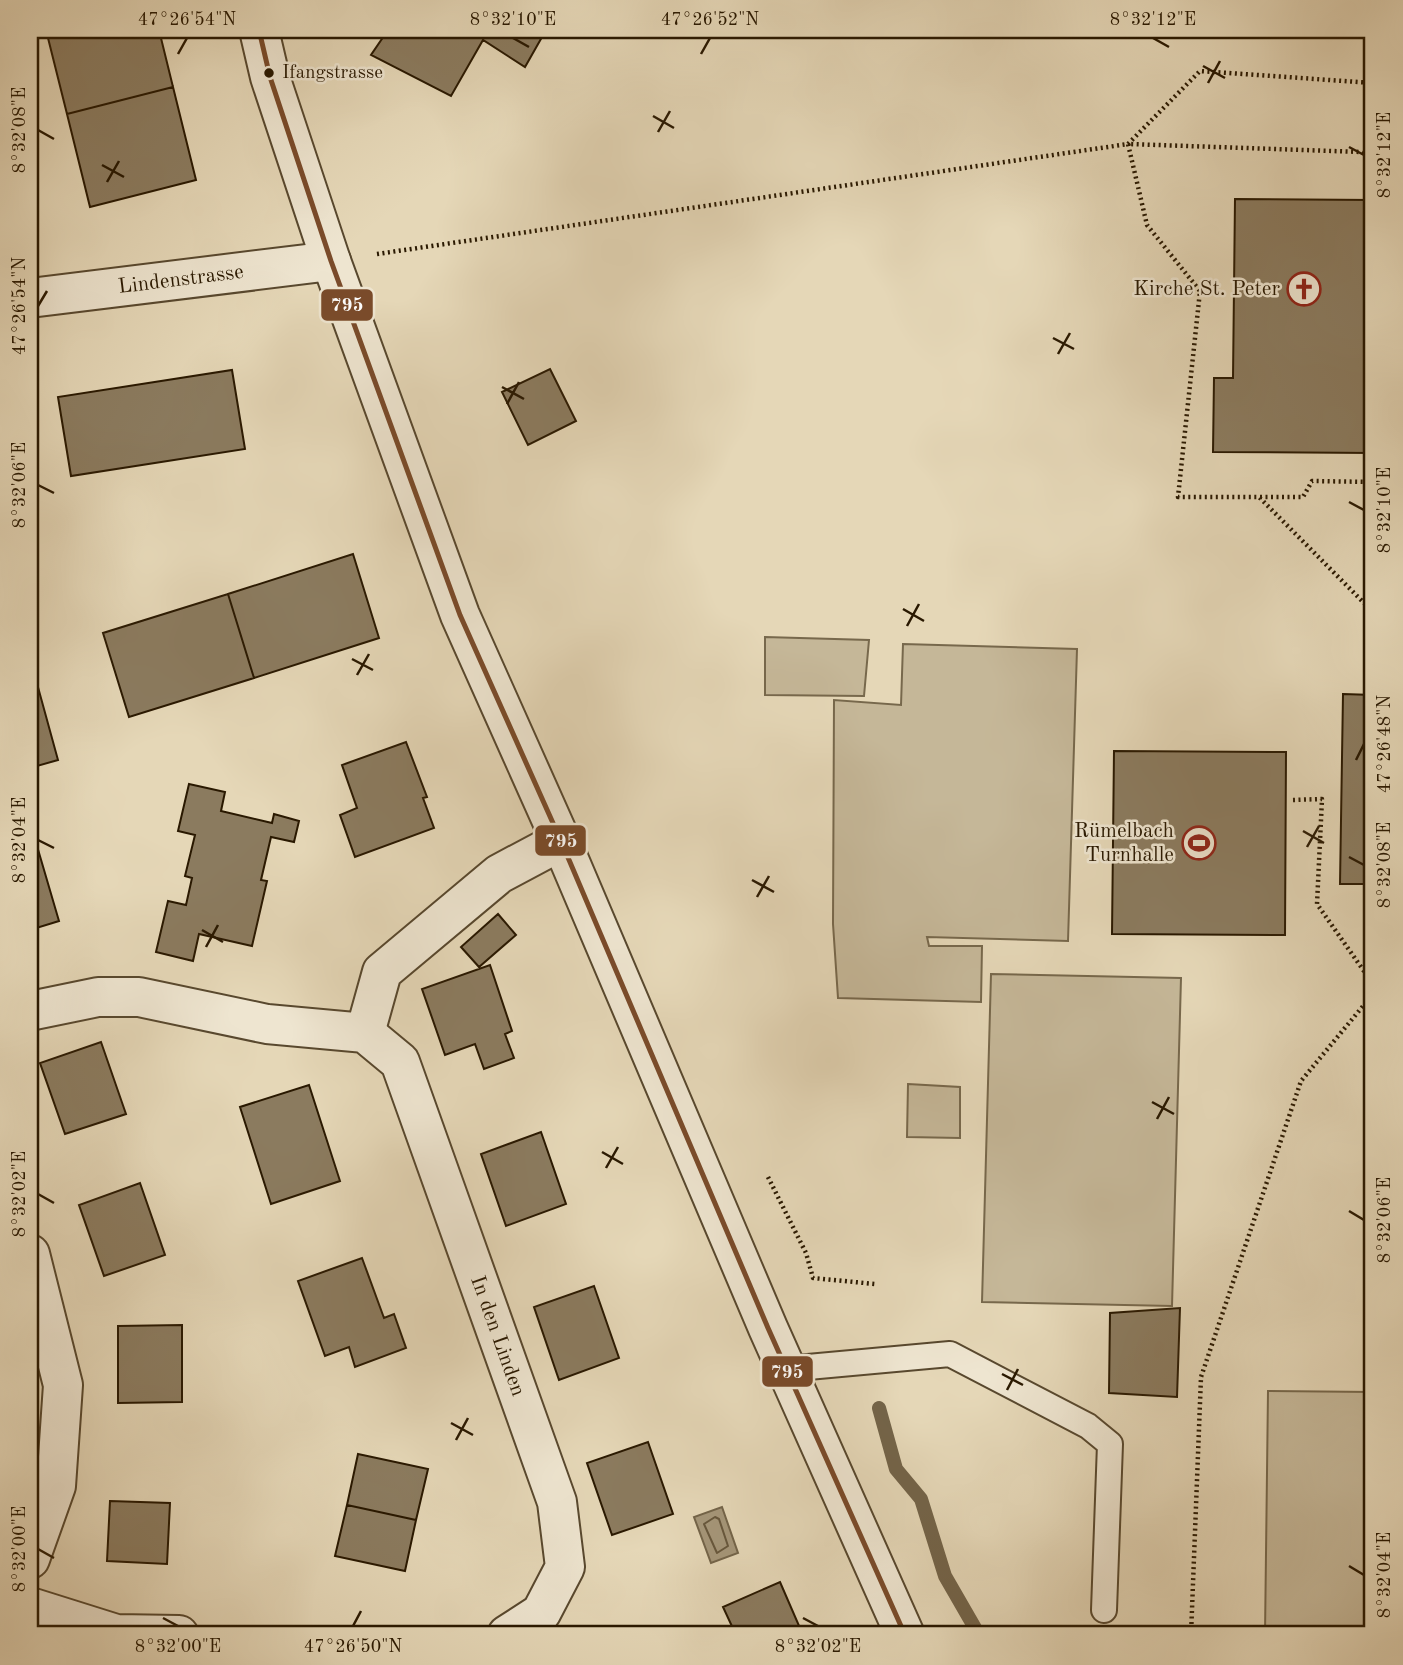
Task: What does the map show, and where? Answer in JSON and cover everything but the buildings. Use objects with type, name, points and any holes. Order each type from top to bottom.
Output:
[{"type":"street","points":[[259,30],[270,77],[331,261],[460,615],[561,841],[786,1369],[905,1635]]},
{"type":"street","name":"Lindenstrasse","points":[[30,298],[331,261]]},
{"type":"street","points":[[30,1011],[98,996],[139,997],[267,1024],[365,1033],[382,972],[499,874],[561,841]]},
{"type":"street","name":"In den Linden","points":[[365,1033],[400,1062],[557,1502],[565,1567],[541,1613],[507,1635]]},
{"type":"street","points":[[30,1254],[63,1385],[56,1486],[30,1559]]},
{"type":"street","points":[[30,1607],[116,1634],[180,1635]]},
{"type":"lane","points":[[786,1369],[950,1354],[1088,1426],[1110,1444],[1104,1610]]},
{"type":"path","points":[[1128,144],[1200,71],[1373,83]]},
{"type":"path","points":[[1128,144],[1147,225],[1200,292],[1178,497],[1303,497],[1312,481],[1373,482]]},
{"type":"path","points":[[331,261],[1128,144],[1362,152],[1373,159]]},
{"type":"path","points":[[1259,497],[1373,612]]},
{"type":"path","points":[[1293,800],[1322,799],[1317,904],[1373,984]]},
{"type":"path","points":[[1191,1635],[1201,1377],[1301,1081],[1373,994]]},
{"type":"path","points":[[768,1177],[806,1253],[813,1278],[875,1284]]},
{"type":"shaded area","points":[[765,637],[869,640],[864,696],[765,695]]},
{"type":"shaded area","points":[[903,644],[1077,649],[1068,941],[927,937],[929,946],[982,946],[981,1002],[838,998],[833,924],[834,700],[901,705]]},
{"type":"shaded area","points":[[991,974],[1181,978],[1172,1306],[982,1302]]},
{"type":"shaded area","points":[[908,1084],[960,1087],[960,1138],[907,1137]]},
{"type":"shaded area","points":[[1268,1391],[1373,1392],[1373,1635],[1265,1635]]},
{"type":"water","points":[[722,1507],[738,1553],[711,1563],[694,1517]]},
{"type":"waterway","points":[[879,1408],[896,1469],[921,1499],[945,1576],[979,1635]]},
{"type":"transit line","name":"795","points":[[259,30],[270,77],[331,261],[460,615],[561,841],[768,1328],[905,1635]]},
{"type":"place","name":"Ifangstrasse","points":[[269,73]]},
{"type":"place","name":"Kirche St. Peter","points":[[1304,289]]},
{"type":"place","name":"Rümelbach Turnhalle","points":[[1199,843]]}]
